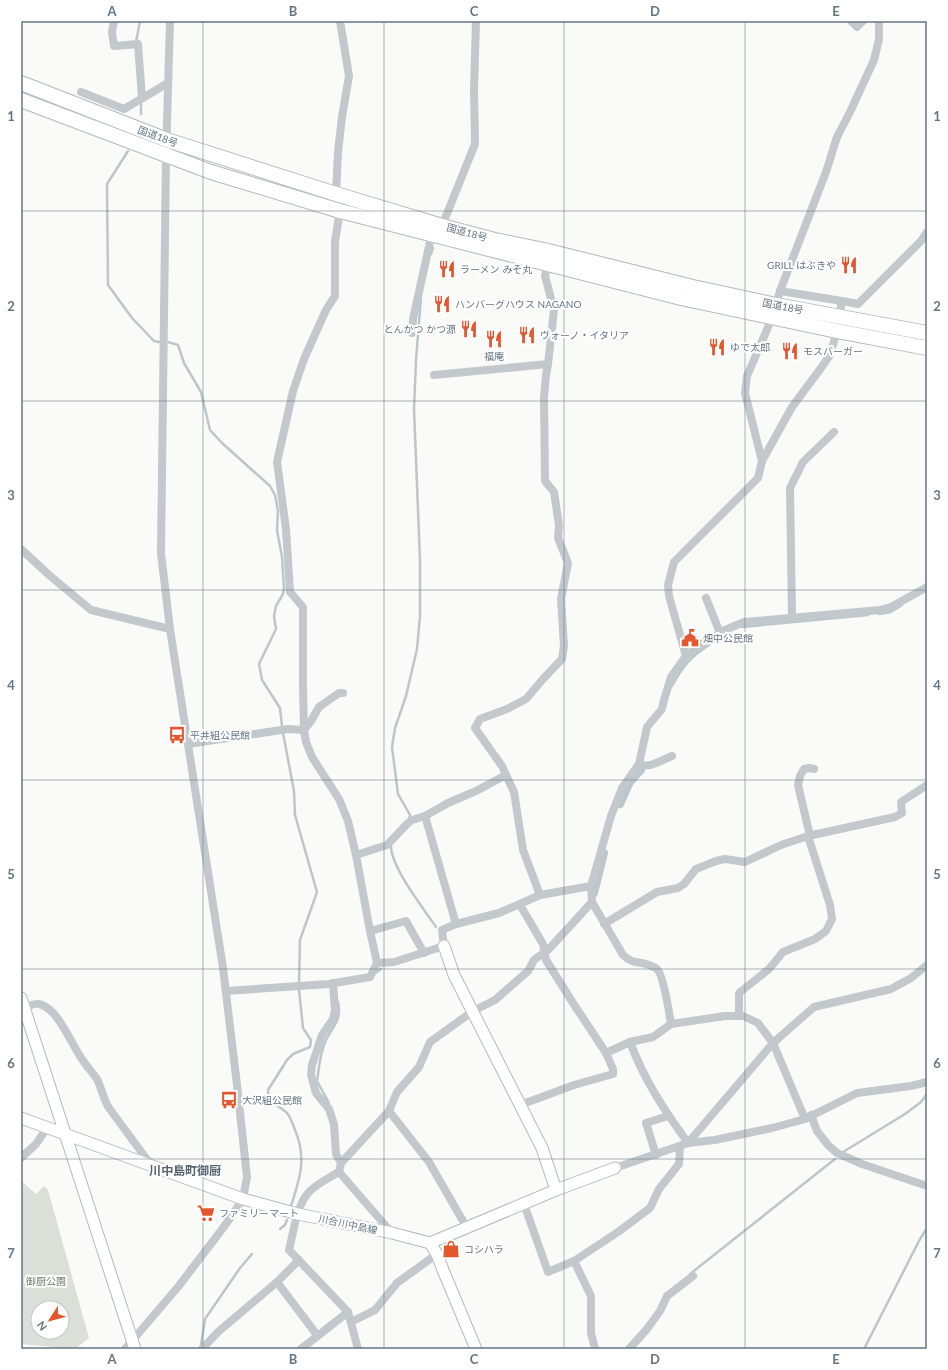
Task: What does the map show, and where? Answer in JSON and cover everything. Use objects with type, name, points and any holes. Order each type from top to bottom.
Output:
[{"type":"highway","name":"国道18号","points":[[21,83],[167,140],[548,264],[681,298],[774,311],[839,317],[927,333]]},
{"type":"highway","name":"国道18号","points":[[21,100],[211,172],[340,211],[544,250],[693,287],[837,331],[927,348]]},
{"type":"street","points":[[114,21],[112,32],[114,46],[138,44],[142,98]]},
{"type":"street","points":[[125,1349],[134,1344],[226,1224],[243,1199],[247,1177],[226,991],[170,629],[161,553],[166,156],[170,21]]},
{"type":"street","points":[[336,194],[341,124],[349,76],[344,35],[340,21]]},
{"type":"street","points":[[412,333],[413,319],[437,229],[475,144],[474,89],[476,21]]},
{"type":"street","points":[[851,21],[857,27],[863,21]]},
{"type":"street","points":[[762,461],[745,393],[747,376],[774,311],[780,291],[826,172],[837,137],[874,60],[879,39],[879,21]]},
{"type":"street","points":[[82,92],[124,109],[168,83]]},
{"type":"street","points":[[226,991],[297,987],[370,977],[377,963],[348,821],[339,799],[312,757],[306,742],[304,730],[303,607],[290,592],[286,529],[277,462],[293,391],[304,359],[326,310],[335,296],[335,241],[340,211]]},
{"type":"street","points":[[780,291],[858,304],[921,241],[927,232]]},
{"type":"street","points":[[540,895],[523,850],[514,792],[502,766],[475,728],[480,720],[507,709],[526,699],[562,659],[564,646],[561,599],[568,563],[558,538],[559,525],[554,492],[544,481],[544,398],[554,310],[545,276],[548,264]]},
{"type":"street","points":[[839,317],[842,301]]},
{"type":"street","points":[[686,656],[669,596],[668,585],[674,562],[758,478],[762,461],[792,407],[830,355],[837,331]]},
{"type":"street","points":[[434,374],[548,364]]},
{"type":"street","points":[[792,617],[790,488],[803,462],[834,432]]},
{"type":"street","points":[[21,549],[49,575],[91,610],[170,629]]},
{"type":"street","points":[[672,1024],[662,978],[657,969],[644,963],[635,963],[623,955],[592,902],[591,886],[611,816],[622,788],[639,764],[647,727],[662,709],[671,677],[686,656],[700,644],[744,622],[880,610],[891,607],[927,586]]},
{"type":"street","points":[[706,598],[720,633]]},
{"type":"street","points":[[304,730],[319,707],[339,693],[343,693]]},
{"type":"street","points":[[188,744],[288,729],[304,730]]},
{"type":"street","points":[[639,764],[642,766],[649,765],[672,756]]},
{"type":"street","points":[[739,1016],[739,993],[769,969],[783,952],[815,940],[826,931],[832,919],[830,906],[809,836],[798,785],[800,776],[804,769],[814,769]]},
{"type":"street","points":[[356,856],[387,845],[412,820],[425,816],[506,775]]},
{"type":"street","points":[[604,924],[657,892],[678,888],[684,884],[696,869],[716,861],[725,858],[745,862],[781,845],[809,836],[895,817],[902,813],[901,802],[927,785]]},
{"type":"street","points":[[425,816],[456,924]]},
{"type":"street","points":[[556,1190],[542,1148],[454,976],[444,946],[442,930],[456,924],[499,914],[540,895],[591,886]]},
{"type":"street","points":[[358,1349],[348,1312],[289,1250],[303,1200],[318,1184],[340,1168],[389,1111],[397,1092],[419,1067],[430,1042],[473,1011],[495,1000],[528,971],[534,960],[549,949],[592,902]]},
{"type":"street","points":[[520,905],[543,944],[546,960],[606,1053],[613,1069],[613,1074],[574,1085],[520,1105]]},
{"type":"street","points":[[370,931],[406,921],[424,953]]},
{"type":"street","points":[[377,963],[394,962],[444,946]]},
{"type":"street","points":[[524,1204],[548,1272],[574,1261],[618,1232],[650,1208],[659,1189],[679,1164],[684,1145],[773,1043],[814,1007],[891,989],[911,978],[927,965]]},
{"type":"street","points":[[333,983],[335,1011],[333,1019],[322,1035],[312,1065],[311,1075],[316,1093],[329,1109],[334,1124],[336,1154],[340,1168],[392,1233]]},
{"type":"street","points":[[134,1344],[22,1005],[38,1004],[47,1008],[55,1015],[84,1062],[98,1080],[104,1100],[109,1108],[152,1165]]},
{"type":"street","points":[[606,1053],[630,1042],[653,1037],[672,1024],[726,1016],[743,1016],[758,1023],[773,1043],[808,1117],[828,1145],[837,1153],[862,1164],[927,1186]]},
{"type":"street","points":[[630,1042],[647,1081],[684,1145]]},
{"type":"street","points":[[476,1349],[437,1254],[430,1244],[556,1190],[684,1145],[772,1128],[808,1117],[857,1093],[911,1086],[927,1082]]},
{"type":"street","points":[[389,1111],[429,1162],[467,1228]]},
{"type":"street","points":[[656,1155],[646,1123],[668,1116]]},
{"type":"street","name":"川合川中島線","points":[[21,1118],[243,1199],[298,1214],[392,1233],[430,1244]]},
{"type":"street","points":[[21,1158],[36,1144],[46,1128]]},
{"type":"street","points":[[351,1322],[375,1310],[397,1283],[437,1254]]},
{"type":"street","points":[[202,1349],[218,1332],[277,1282],[299,1260]]},
{"type":"street","points":[[574,1261],[591,1296],[591,1333],[595,1349]]},
{"type":"street","points":[[629,1349],[647,1329],[660,1311],[667,1296],[692,1276]]},
{"type":"street","points":[[277,1282],[317,1335]]},
{"type":"street","points":[[301,1349],[348,1312]]},
{"type":"green space","name":"御厨公園","points":[[21,1181],[36,1194],[44,1186],[48,1190],[89,1338],[75,1349],[21,1344]]},
{"type":"waterway","points":[[136,42],[140,21]]},
{"type":"waterway","points":[[141,103],[141,114]]},
{"type":"waterway","points":[[128,151],[107,184],[108,285],[132,318],[154,341],[159,342]]},
{"type":"waterway","points":[[431,254],[433,248]]},
{"type":"waterway","points":[[409,819],[410,815],[398,794],[392,747],[395,728],[406,696],[417,649],[420,616],[420,560],[414,409],[421,297]]},
{"type":"waterway","points":[[168,342],[178,345],[184,363],[201,392],[210,430],[222,443],[270,486],[275,495],[278,511],[277,530],[282,557],[284,588],[283,594],[276,606],[274,616],[276,629],[259,664],[262,680],[280,708],[282,726]]},
{"type":"waterway","points":[[879,614],[891,612],[902,605]]},
{"type":"waterway","points":[[742,627],[868,615]]},
{"type":"waterway","points":[[672,686],[683,668],[694,656],[725,635]]},
{"type":"waterway","points":[[283,733],[294,791],[295,815],[317,892],[300,940],[299,984]]},
{"type":"waterway","points":[[620,804],[630,782],[641,770]]},
{"type":"waterway","points":[[391,844],[392,853],[401,875],[436,927]]},
{"type":"waterway","points":[[594,893],[604,853]]},
{"type":"waterway","points":[[374,974],[381,969]]},
{"type":"waterway","points":[[291,1206],[301,1168],[301,1150],[299,1140],[290,1117],[272,1101],[268,1094],[268,1090],[287,1060],[293,1054],[310,1047],[311,1040],[303,1028],[299,990]]},
{"type":"waterway","points":[[329,1103],[317,1081],[322,1050],[338,1018],[338,1002]]},
{"type":"waterway","points":[[843,1152],[905,1114],[921,1102],[927,1094]]},
{"type":"waterway","points":[[690,1274],[835,1159]]},
{"type":"waterway","points":[[280,1229],[285,1225],[287,1220]]},
{"type":"waterway","points":[[864,1349],[927,1228]]},
{"type":"waterway","points":[[201,1345],[205,1319],[240,1268],[252,1254]]},
{"type":"place","name":"GRILL はぶきや","points":[[849,265]]},
{"type":"place","name":"ラーメン みそ丸","points":[[447,269]]},
{"type":"place","name":"ハンバーグハウス NAGANO","points":[[442,304]]},
{"type":"place","name":"とんかつ かつ源","points":[[469,329]]},
{"type":"place","name":"ヴォーノ・イタリア","points":[[527,335]]},
{"type":"place","name":"福庵","points":[[494,339]]},
{"type":"place","name":"ゆで太郎","points":[[717,347]]},
{"type":"place","name":"モスバーガー","points":[[790,351]]},
{"type":"place","name":"畑中公民館","points":[[690,638]]},
{"type":"place","name":"平井組公民館","points":[[177,735]]},
{"type":"place","name":"大沢組公民館","points":[[229,1100]]},
{"type":"place","name":"ファミリーマート","points":[[206,1213]]},
{"type":"place","name":"コシハラ","points":[[451,1249]]},
{"type":"district","name":"川中島町御厨","points":[[185,1171]]}]
